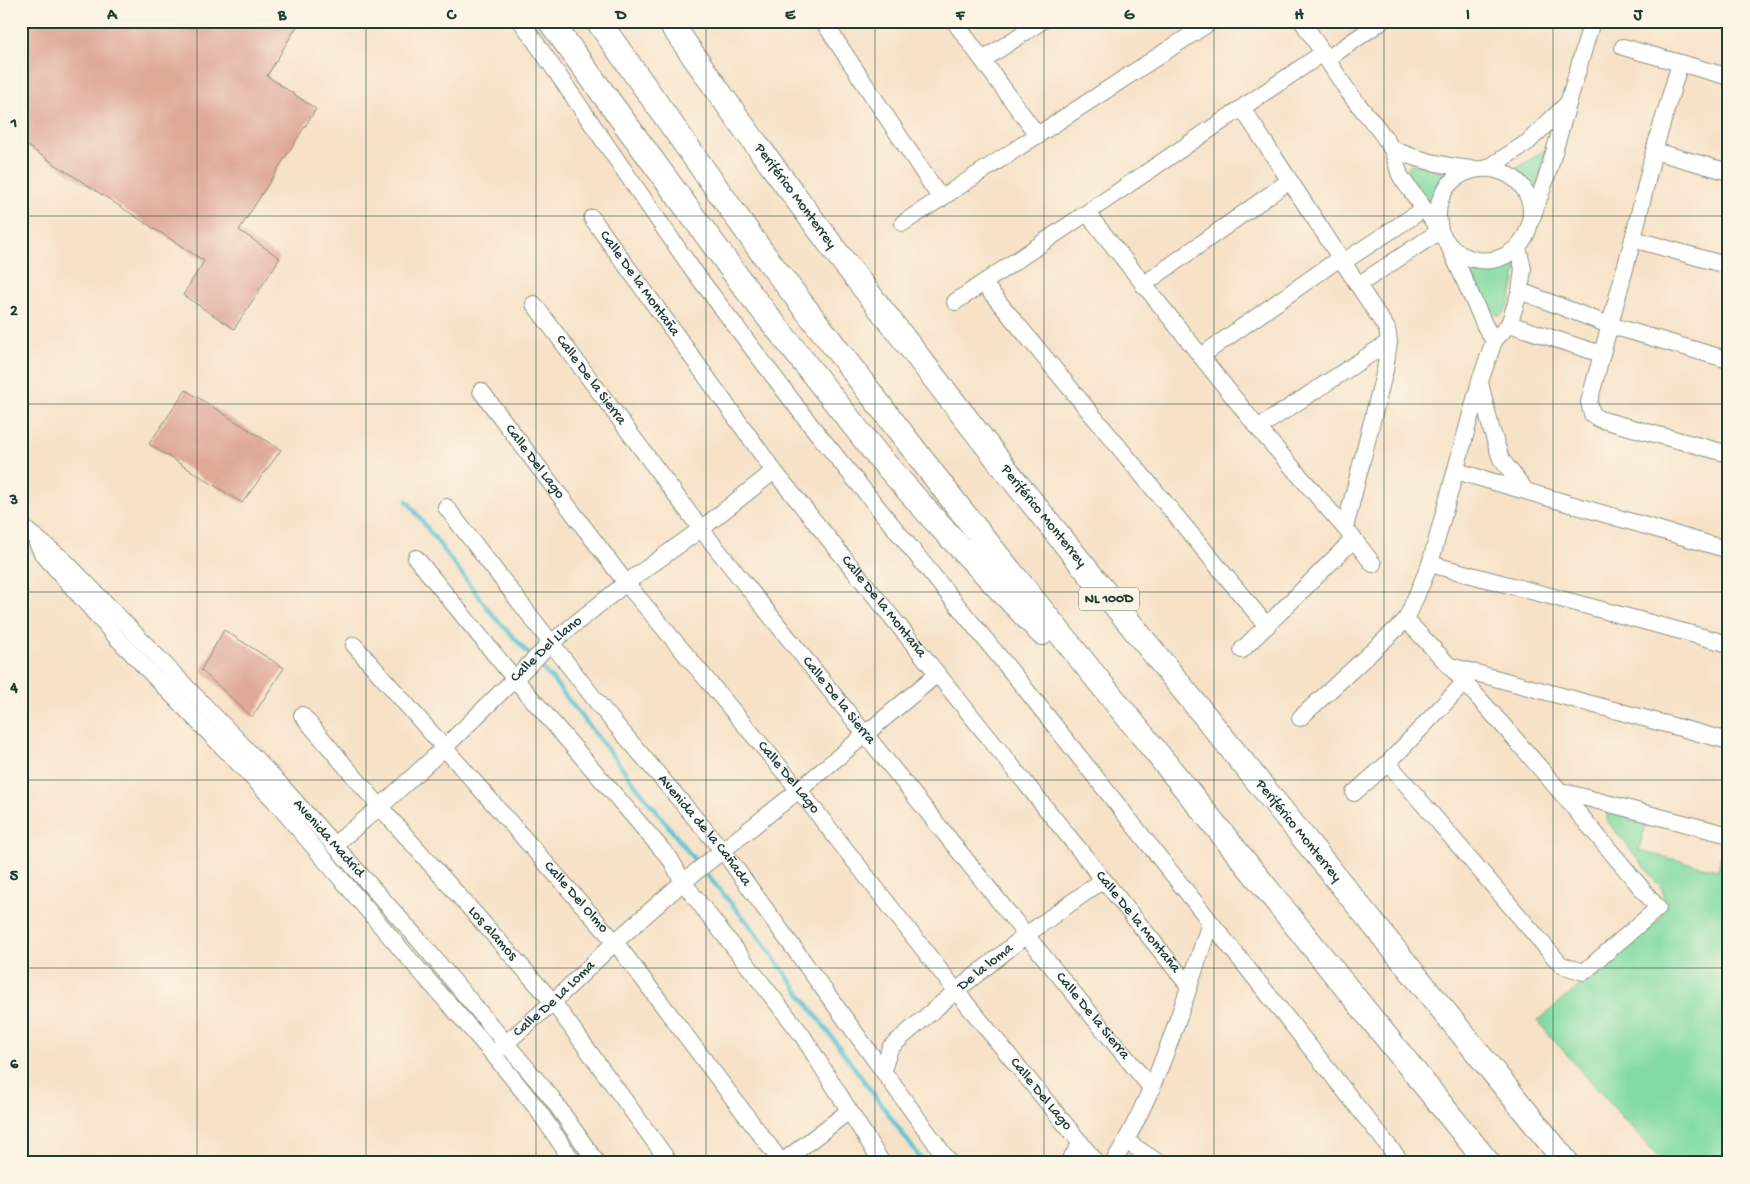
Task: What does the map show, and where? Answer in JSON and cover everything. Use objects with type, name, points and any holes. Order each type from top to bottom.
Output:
[{"type":"highway","points":[[550,21],[747,290],[878,456],[953,539],[1062,653],[1092,674]]},
{"type":"highway","points":[[598,21],[761,251],[959,508],[1488,1163]]},
{"type":"highway","name":"Periférico Monterrey","points":[[669,21],[745,129],[837,253],[1017,484],[1567,1163]]},
{"type":"street","points":[[521,21],[690,266],[809,424],[1029,694],[1402,1163]]},
{"type":"street","points":[[823,21],[941,198]]},
{"type":"street","points":[[954,21],[1038,136]]},
{"type":"street","points":[[983,60],[1042,21]]},
{"type":"street","points":[[903,223],[1038,136],[1195,26],[1212,21]]},
{"type":"street","points":[[1302,21],[1350,94],[1392,149],[1401,177],[1444,237],[1460,254],[1474,260],[1490,261],[1504,257],[1518,247],[1527,236],[1548,173],[1592,21]]},
{"type":"street","points":[[955,302],[1242,108],[1382,21]]},
{"type":"street","points":[[1623,47],[1729,77]]},
{"type":"street","points":[[1680,63],[1654,151],[1633,239],[1588,402],[1592,414],[1599,419],[1729,454]]},
{"type":"street","points":[[1494,340],[1485,326],[1444,237],[1438,215],[1440,200],[1447,186],[1458,176],[1480,168],[1528,142],[1567,104]]},
{"type":"street","points":[[1242,108],[1387,329],[1389,342],[1385,370],[1349,534],[1267,626],[1242,650]]},
{"type":"street","points":[[1392,149],[1446,167],[1503,171],[1516,179],[1526,191],[1531,206],[1531,221]]},
{"type":"street","points":[[1654,151],[1729,172]]},
{"type":"street","points":[[1144,285],[1289,180]]},
{"type":"street","points":[[1201,356],[1342,260],[1424,209]]},
{"type":"street","points":[[1087,213],[1258,428],[1373,564]]},
{"type":"street","name":"Calle De la Montaña","points":[[592,218],[774,471],[1189,986]]},
{"type":"street","points":[[1358,285],[1444,237]]},
{"type":"street","points":[[1633,239],[1729,266]]},
{"type":"street","points":[[1300,718],[1406,620],[1430,564],[1480,381],[1494,340],[1509,324],[1520,291],[1523,269],[1518,247]]},
{"type":"street","points":[[983,283],[1267,626]]},
{"type":"street","points":[[1520,291],[1610,325],[1729,360]]},
{"type":"street","name":"Calle De la Sierra","points":[[534,304],[701,529],[1026,936],[1152,1088]]},
{"type":"street","points":[[1509,324],[1601,354]]},
{"type":"street","points":[[1258,428],[1389,342]]},
{"type":"street","points":[[1480,381],[1491,428],[1502,458],[1526,492]]},
{"type":"street","name":"Calle Del Lago","points":[[481,391],[626,584],[799,790],[956,991],[1097,1163]]},
{"type":"street","name":"Calle Del Llano","points":[[334,845],[380,807],[444,748],[548,646],[774,471]]},
{"type":"street","points":[[1456,471],[1729,550]]},
{"type":"street","name":"Avenida de la Cañada","points":[[446,507],[548,646],[641,756],[719,854],[883,1070],[950,1163]]},
{"type":"street","name":"Avenida Madrid","points":[[28,531],[64,560],[278,782],[418,939],[499,1048],[535,1106],[574,1163]]},
{"type":"street","name":"Avenida Madrid","points":[[28,531],[42,553],[59,574],[116,637],[272,800],[404,953],[551,1097],[597,1163]]},
{"type":"street","points":[[416,558],[514,678],[687,878],[791,1019],[817,1057],[882,1163]]},
{"type":"street","points":[[1430,564],[1729,644]]},
{"type":"street","points":[[1388,763],[1561,965],[1584,972],[1658,908],[1465,682],[1406,620]]},
{"type":"street","name":"Calle Del Olmo","points":[[354,645],[616,942],[781,1163]]},
{"type":"street","points":[[1450,666],[1729,741]]},
{"type":"street","name":"Calle De La Loma","points":[[499,1048],[553,1002],[687,878],[799,790],[937,674]]},
{"type":"street","points":[[1354,793],[1388,763],[1465,682]]},
{"type":"street","name":"Los alamos","points":[[302,715],[380,807],[553,1002],[670,1163]]},
{"type":"street","points":[[1560,791],[1729,835]]},
{"type":"street","name":"De la loma","points":[[883,1070],[890,1048],[956,991],[1026,936],[1103,880]]},
{"type":"street","points":[[1113,1163],[1126,1141],[1164,1060],[1210,923]]},
{"type":"street","points":[[781,1163],[849,1111]]},
{"type":"street","points":[[1126,1141],[1159,1163]]},
{"type":"street","points":[[1068,1163],[1080,1143]]},
{"type":"green space","points":[[1549,147],[1536,190],[1522,175],[1514,170]]},
{"type":"green space","points":[[1411,164],[1453,175],[1433,208],[1405,173]]},
{"type":"green space","points":[[1518,264],[1509,307],[1499,317],[1485,301],[1470,268],[1497,269]]},
{"type":"green space","points":[[1612,810],[1647,819],[1639,851],[1718,870],[1724,839],[1729,840],[1729,1163],[1663,1163],[1537,1021],[1661,918],[1663,890],[1607,821],[1607,814]]},
{"type":"building","points":[[21,21],[300,21],[267,76],[316,109],[239,230],[280,258],[234,329],[183,295],[204,261],[21,142]]},
{"type":"building","points":[[186,390],[281,450],[242,503],[149,444]]},
{"type":"building","points":[[224,630],[284,668],[252,717],[201,670]]},
{"type":"waterway","points":[[407,501],[491,613],[552,679],[698,864]]},
{"type":"waterway","points":[[703,870],[752,928],[924,1163]]}]
